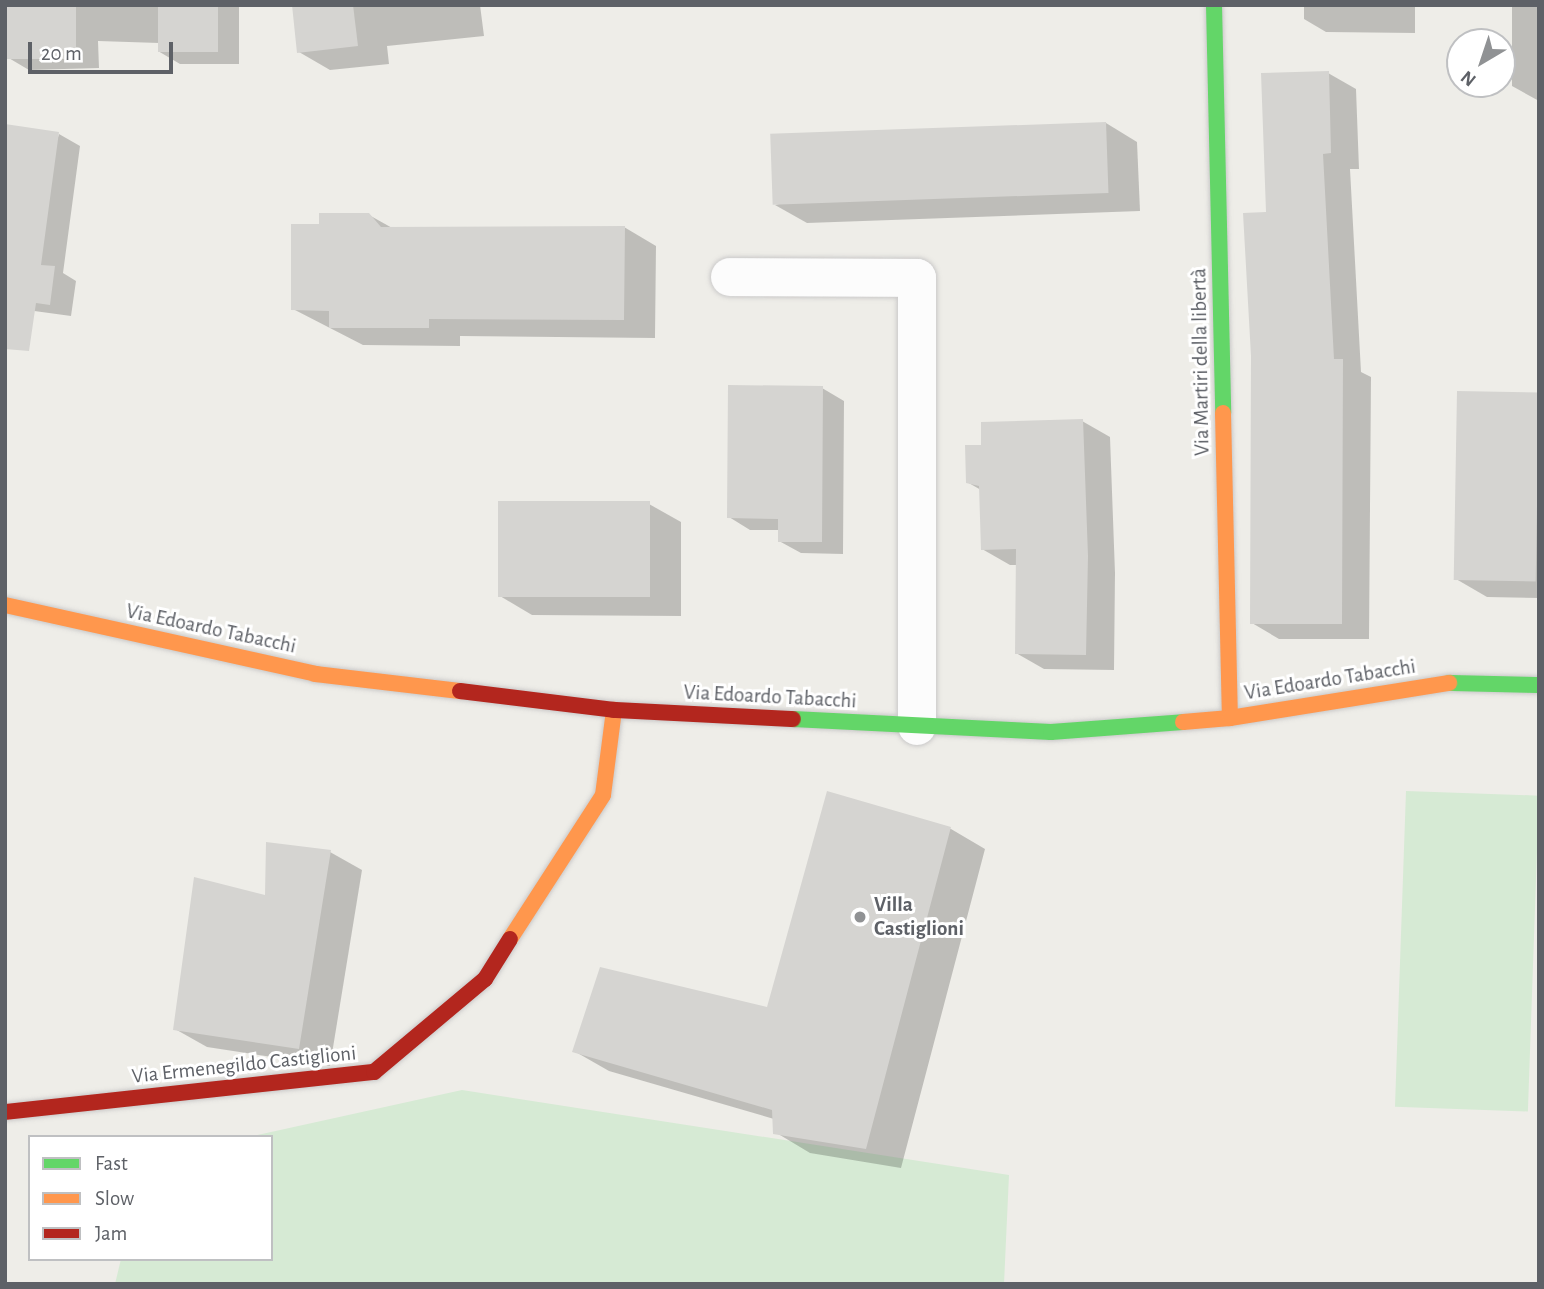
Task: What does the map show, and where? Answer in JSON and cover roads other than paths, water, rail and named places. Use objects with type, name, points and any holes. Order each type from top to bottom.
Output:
[{"type":"street","name":"Via Martiri della libertà","points":[[1214,5],[1230,718]]},
{"type":"street","points":[[730,277],[917,278],[917,726]]},
{"type":"street","name":"Via Edoardo Tabacchi","points":[[5,605],[315,674],[614,710],[917,726],[1051,732],[1230,718],[1443,683],[1539,685]]},
{"type":"street","name":"Via Ermenegildo Castiglioni","points":[[5,1112],[374,1072],[485,979],[603,794],[614,710]]},
{"type":"place","name":"Villa Castiglioni","points":[[860,917]]}]
